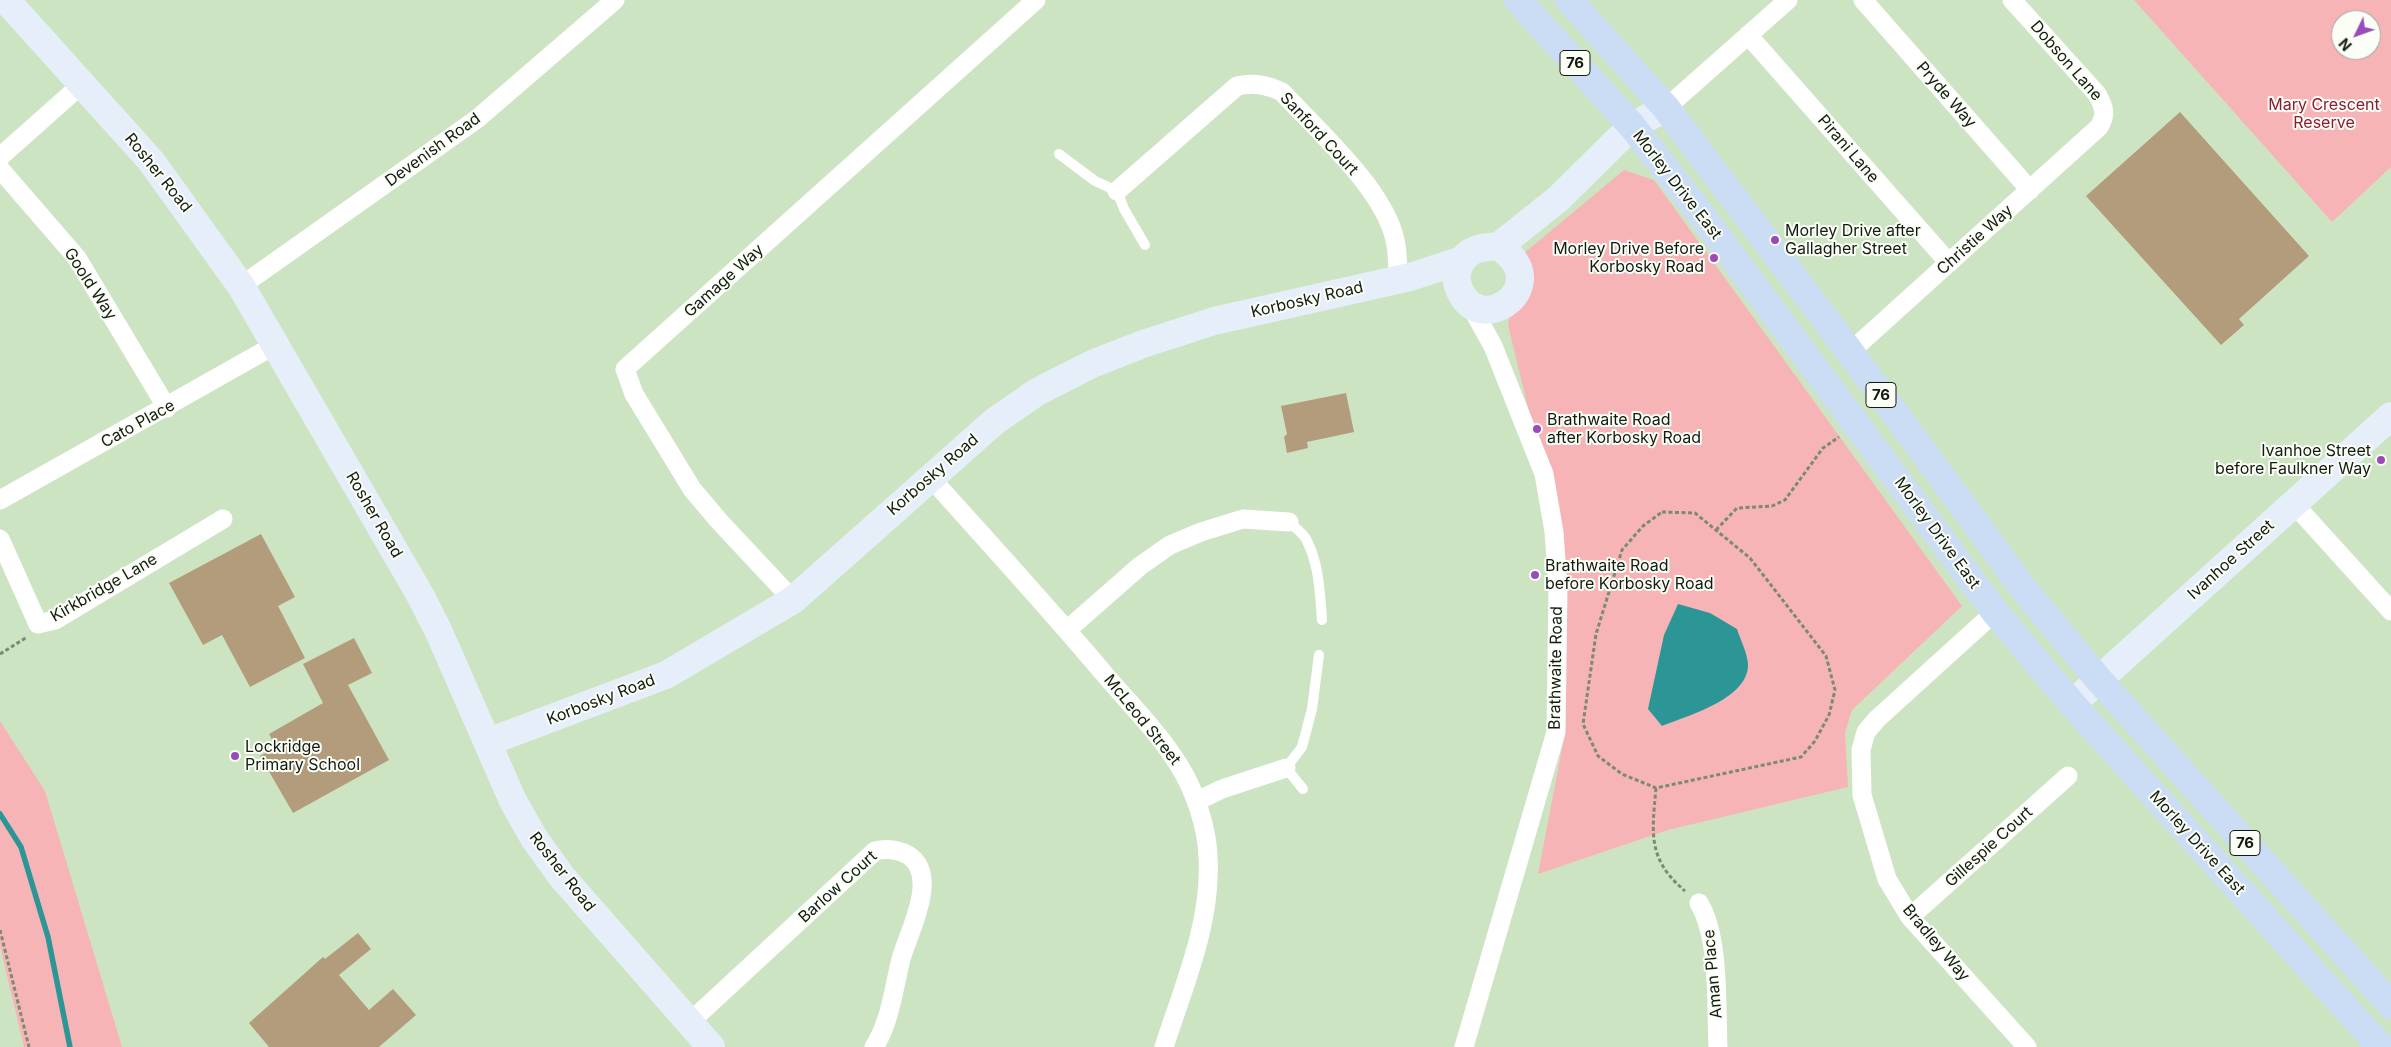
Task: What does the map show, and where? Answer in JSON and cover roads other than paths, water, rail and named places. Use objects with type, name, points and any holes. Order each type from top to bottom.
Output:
[{"type":"main road","name":"Morley Drive East","points":[[1518,0],[1638,134],[1700,213],[1994,612],[2072,704],[2380,1047]]},
{"type":"main road","name":"76","points":[[1569,0],[1666,108],[1850,352],[2026,592],[2098,680],[2391,1006]]},
{"type":"street","name":"Rosher Road","points":[[6,0],[151,161],[241,286],[418,592],[438,630],[513,801],[534,838],[562,877],[711,1047]]},
{"type":"street","name":"Devenish Road","points":[[241,286],[477,120],[615,0]]},
{"type":"street","name":"Gamage Way","points":[[793,600],[719,521],[692,489],[634,394],[625,369],[1036,0]]},
{"type":"street","points":[[1466,300],[1456,278],[1462,260],[1469,252],[1478,248],[1506,252],[1550,228],[1613,165],[1638,134],[1788,0]]},
{"type":"street","name":"Pryde Way","points":[[1863,0],[2030,190]]},
{"type":"street","name":"Dobson Lane","points":[[2012,0],[2097,94],[2104,106],[2105,117],[2099,127]]},
{"type":"street","name":"Pirani Lane","points":[[1748,36],[1949,263]]},
{"type":"street","name":"Sanford Court","points":[[1117,191],[1237,86],[1250,83],[1269,86],[1282,92],[1374,192],[1386,215],[1395,240],[1404,278]]},
{"type":"street","points":[[0,157],[82,84]]},
{"type":"street","name":"Christie Way","points":[[1850,352],[2099,127]]},
{"type":"street","name":"Goold Way","points":[[0,169],[77,258],[167,408]]},
{"type":"street","points":[[1404,278],[1466,300],[1478,308],[1498,308],[1514,296],[1518,287],[1517,268],[1506,252]]},
{"type":"street","name":"Korbosky Road","points":[[488,742],[666,675],[793,600],[995,421],[1037,392],[1092,364],[1143,344],[1214,321],[1404,278],[1462,260]]},
{"type":"street","name":"Brathwaite Road","points":[[1464,1047],[1556,732],[1558,586],[1554,532],[1544,474],[1493,346],[1466,300]]},
{"type":"street","name":"Brathwaite Road","points":[[1493,346],[1498,308]]},
{"type":"street","name":"Cato Place","points":[[0,500],[167,408],[275,345]]},
{"type":"street","name":"Ivanhoe Street","points":[[2072,704],[2391,416]]},
{"type":"street","name":"McLeod Street","points":[[930,477],[1067,630],[1158,737],[1180,767],[1197,801],[1208,854],[1209,883],[1203,925],[1164,1047]]},
{"type":"street","points":[[2294,504],[2391,611]]},
{"type":"street","name":"Kirkbridge Lane","points":[[0,540],[38,624],[55,620],[223,519]]},
{"type":"street","points":[[1067,630],[1140,566],[1170,545],[1201,532],[1243,519],[1289,522]]},
{"type":"street","name":"Bradley Way","points":[[1994,612],[1877,719],[1866,732],[1861,750],[1862,795],[1887,879],[1910,917],[2027,1047]]},
{"type":"street","points":[[1197,801],[1222,789],[1286,768]]},
{"type":"street","name":"Gillespie Court","points":[[1910,917],[2068,776]]},
{"type":"street","name":"Barlow Court","points":[[690,1022],[875,851],[885,848],[900,851],[912,858],[920,868],[923,886],[885,1022],[874,1047]]},
{"type":"street","name":"Aman Place","points":[[1699,903],[1706,914],[1713,943],[1718,1047]]},
{"type":"lane","points":[[1059,154],[1095,181],[1117,191],[1124,209],[1144,245]]},
{"type":"lane","points":[[1289,522],[1305,537],[1313,556],[1322,620]]},
{"type":"lane","points":[[1302,789],[1286,768],[1302,747],[1312,709],[1319,655]]},
{"type":"water","points":[[1678,604],[1710,613],[1737,629],[1748,665],[1745,677],[1727,697],[1700,711],[1662,726],[1648,709],[1664,635]]},
{"type":"waterway","points":[[0,814],[21,847],[48,937],[70,1047]]},
{"type":"place","name":"Morley Drive after Gallagher Street","points":[[1775,240]]},
{"type":"place","name":"Morley Drive Before Korbosky Road","points":[[1714,258]]},
{"type":"place","name":"Brathwaite Road after Korbosky Road","points":[[1537,429]]},
{"type":"place","name":"Ivanhoe Street before Faulkner Way","points":[[2381,460]]},
{"type":"place","name":"Brathwaite Road before Korbosky Road","points":[[1535,575]]},
{"type":"place","name":"Lockridge Primary School","points":[[235,756]]},
{"type":"park label","name":"Mary Crescent Reserve","points":[[2324,114]]}]
